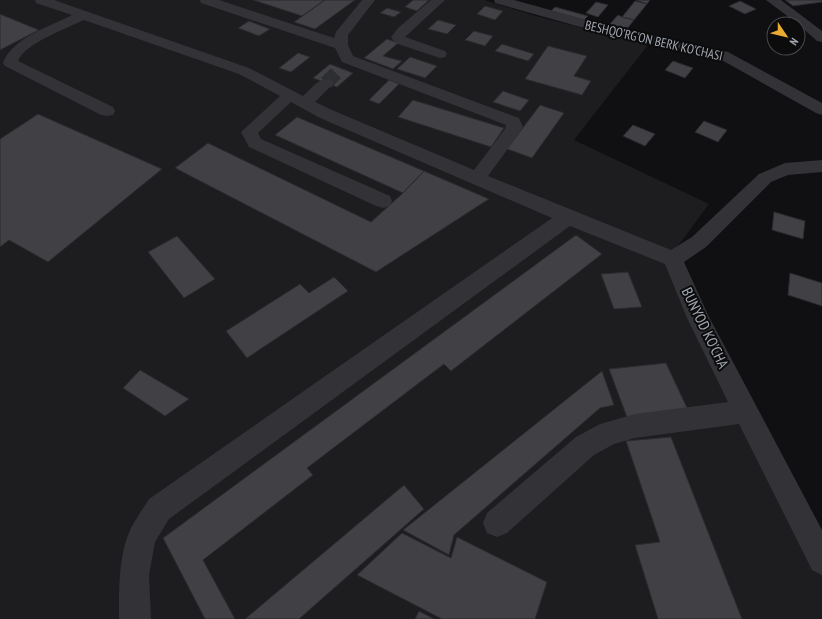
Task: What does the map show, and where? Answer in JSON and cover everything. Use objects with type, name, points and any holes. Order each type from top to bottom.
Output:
[{"type":"street","points":[[42,0],[244,71],[326,114],[568,217],[673,259],[698,242],[765,178],[785,169],[822,166]]},
{"type":"street","points":[[206,0],[343,58],[513,122],[515,127],[512,132],[477,178]]},
{"type":"street","points":[[343,58],[341,35],[369,0]]},
{"type":"street","points":[[439,0],[398,37],[400,40],[440,54]]},
{"type":"street","name":"BESHQO'RG'ON BERK KO'CHASI","points":[[500,0],[546,6],[596,27],[723,55],[822,110]]},
{"type":"street","points":[[772,0],[806,24],[822,38]]},
{"type":"street","points":[[83,15],[25,44],[13,55],[5,66],[107,110]]},
{"type":"street","points":[[326,83],[298,99],[249,132],[255,143],[383,201]]},
{"type":"street","points":[[135,619],[134,575],[140,545],[142,537],[159,509],[568,217]]},
{"type":"street","name":"BUNYOD KO'CHA","points":[[673,259],[698,318],[822,560]]},
{"type":"street","points":[[497,523],[585,446],[609,433],[634,426],[746,411]]},
{"type":"shaded area","points":[[0,0],[484,0],[536,16],[648,45],[574,140],[709,204],[669,258],[822,565],[822,619],[0,619]]},
{"type":"building","points":[[253,0],[325,0],[302,16]]},
{"type":"building","points":[[325,0],[355,0],[315,29],[294,22]]},
{"type":"building","points":[[413,0],[429,0],[417,11],[405,7]]},
{"type":"building","points":[[636,0],[650,0],[647,4]]},
{"type":"building","points":[[785,0],[822,0],[822,2],[793,6]]},
{"type":"building","points":[[635,1],[647,4],[634,20],[622,17]]},
{"type":"building","points":[[740,1],[756,9],[745,14],[729,6]]},
{"type":"building","points":[[596,2],[608,5],[598,17],[586,13]]},
{"type":"building","points":[[485,6],[503,11],[495,20],[477,14]]},
{"type":"building","points":[[555,7],[588,16],[584,20],[551,11]]},
{"type":"building","points":[[387,8],[401,12],[394,17],[380,13]]},
{"type":"building","points":[[0,14],[39,30],[0,50]]},
{"type":"building","points":[[618,15],[634,20],[627,29],[610,24]]},
{"type":"building","points":[[438,20],[456,25],[447,34],[428,29]]},
{"type":"building","points":[[249,21],[270,29],[259,36],[238,28]]},
{"type":"building","points":[[474,31],[493,36],[485,46],[465,40]]},
{"type":"building","points":[[387,39],[398,43],[383,56],[402,61],[393,69],[364,58]]},
{"type":"building","points":[[502,44],[534,54],[528,61],[495,51]]},
{"type":"building","points":[[548,46],[587,56],[574,76],[591,81],[582,95],[525,79]]},
{"type":"building","points":[[298,53],[310,57],[291,72],[279,68]]},
{"type":"building","points":[[410,57],[437,66],[425,78],[397,69]]},
{"type":"building","points":[[673,61],[693,68],[685,78],[665,70]]},
{"type":"building","points":[[330,64],[353,73],[337,87],[313,78]]},
{"type":"building","points":[[389,80],[399,84],[379,104],[369,100]]},
{"type":"building","points":[[503,91],[529,100],[520,111],[493,102]]},
{"type":"building","points":[[413,100],[504,128],[491,147],[398,117]]},
{"type":"building","points":[[540,105],[564,113],[532,158],[507,149]]},
{"type":"building","points":[[38,114],[162,169],[48,262],[9,240],[0,247],[0,139]]},
{"type":"building","points":[[297,117],[424,171],[403,193],[275,135]]},
{"type":"building","points":[[704,121],[727,130],[718,142],[695,132]]},
{"type":"building","points":[[633,125],[655,134],[645,146],[623,136]]},
{"type":"building","points":[[208,143],[371,222],[403,193],[424,171],[489,199],[376,272],[175,168]]},
{"type":"building","points":[[774,212],[805,221],[803,239],[772,230]]},
{"type":"building","points":[[576,235],[602,254],[451,371],[444,364],[307,468],[313,475],[203,560],[235,619],[205,619],[163,538]]},
{"type":"building","points":[[177,236],[215,279],[184,298],[148,252]]},
{"type":"building","points":[[628,272],[642,307],[614,309],[601,274]]},
{"type":"building","points":[[790,273],[822,283],[822,306],[788,295]]},
{"type":"building","points":[[334,277],[348,291],[247,358],[226,331],[300,284],[309,293]]},
{"type":"building","points":[[666,363],[689,412],[628,420],[609,369]]},
{"type":"building","points":[[140,370],[189,399],[165,416],[123,388]]},
{"type":"building","points":[[602,371],[614,405],[600,408],[454,535],[449,555],[403,530]]},
{"type":"building","points":[[671,437],[742,619],[658,619],[635,545],[660,542],[626,441]]},
{"type":"building","points":[[404,485],[424,509],[299,619],[245,619]]},
{"type":"building","points":[[402,533],[451,558],[457,537],[547,582],[535,619],[442,619],[357,575]]},
{"type":"building","points":[[419,611],[434,619],[415,619]]},
{"type":"tunnel","points":[[326,83],[341,68]]}]
